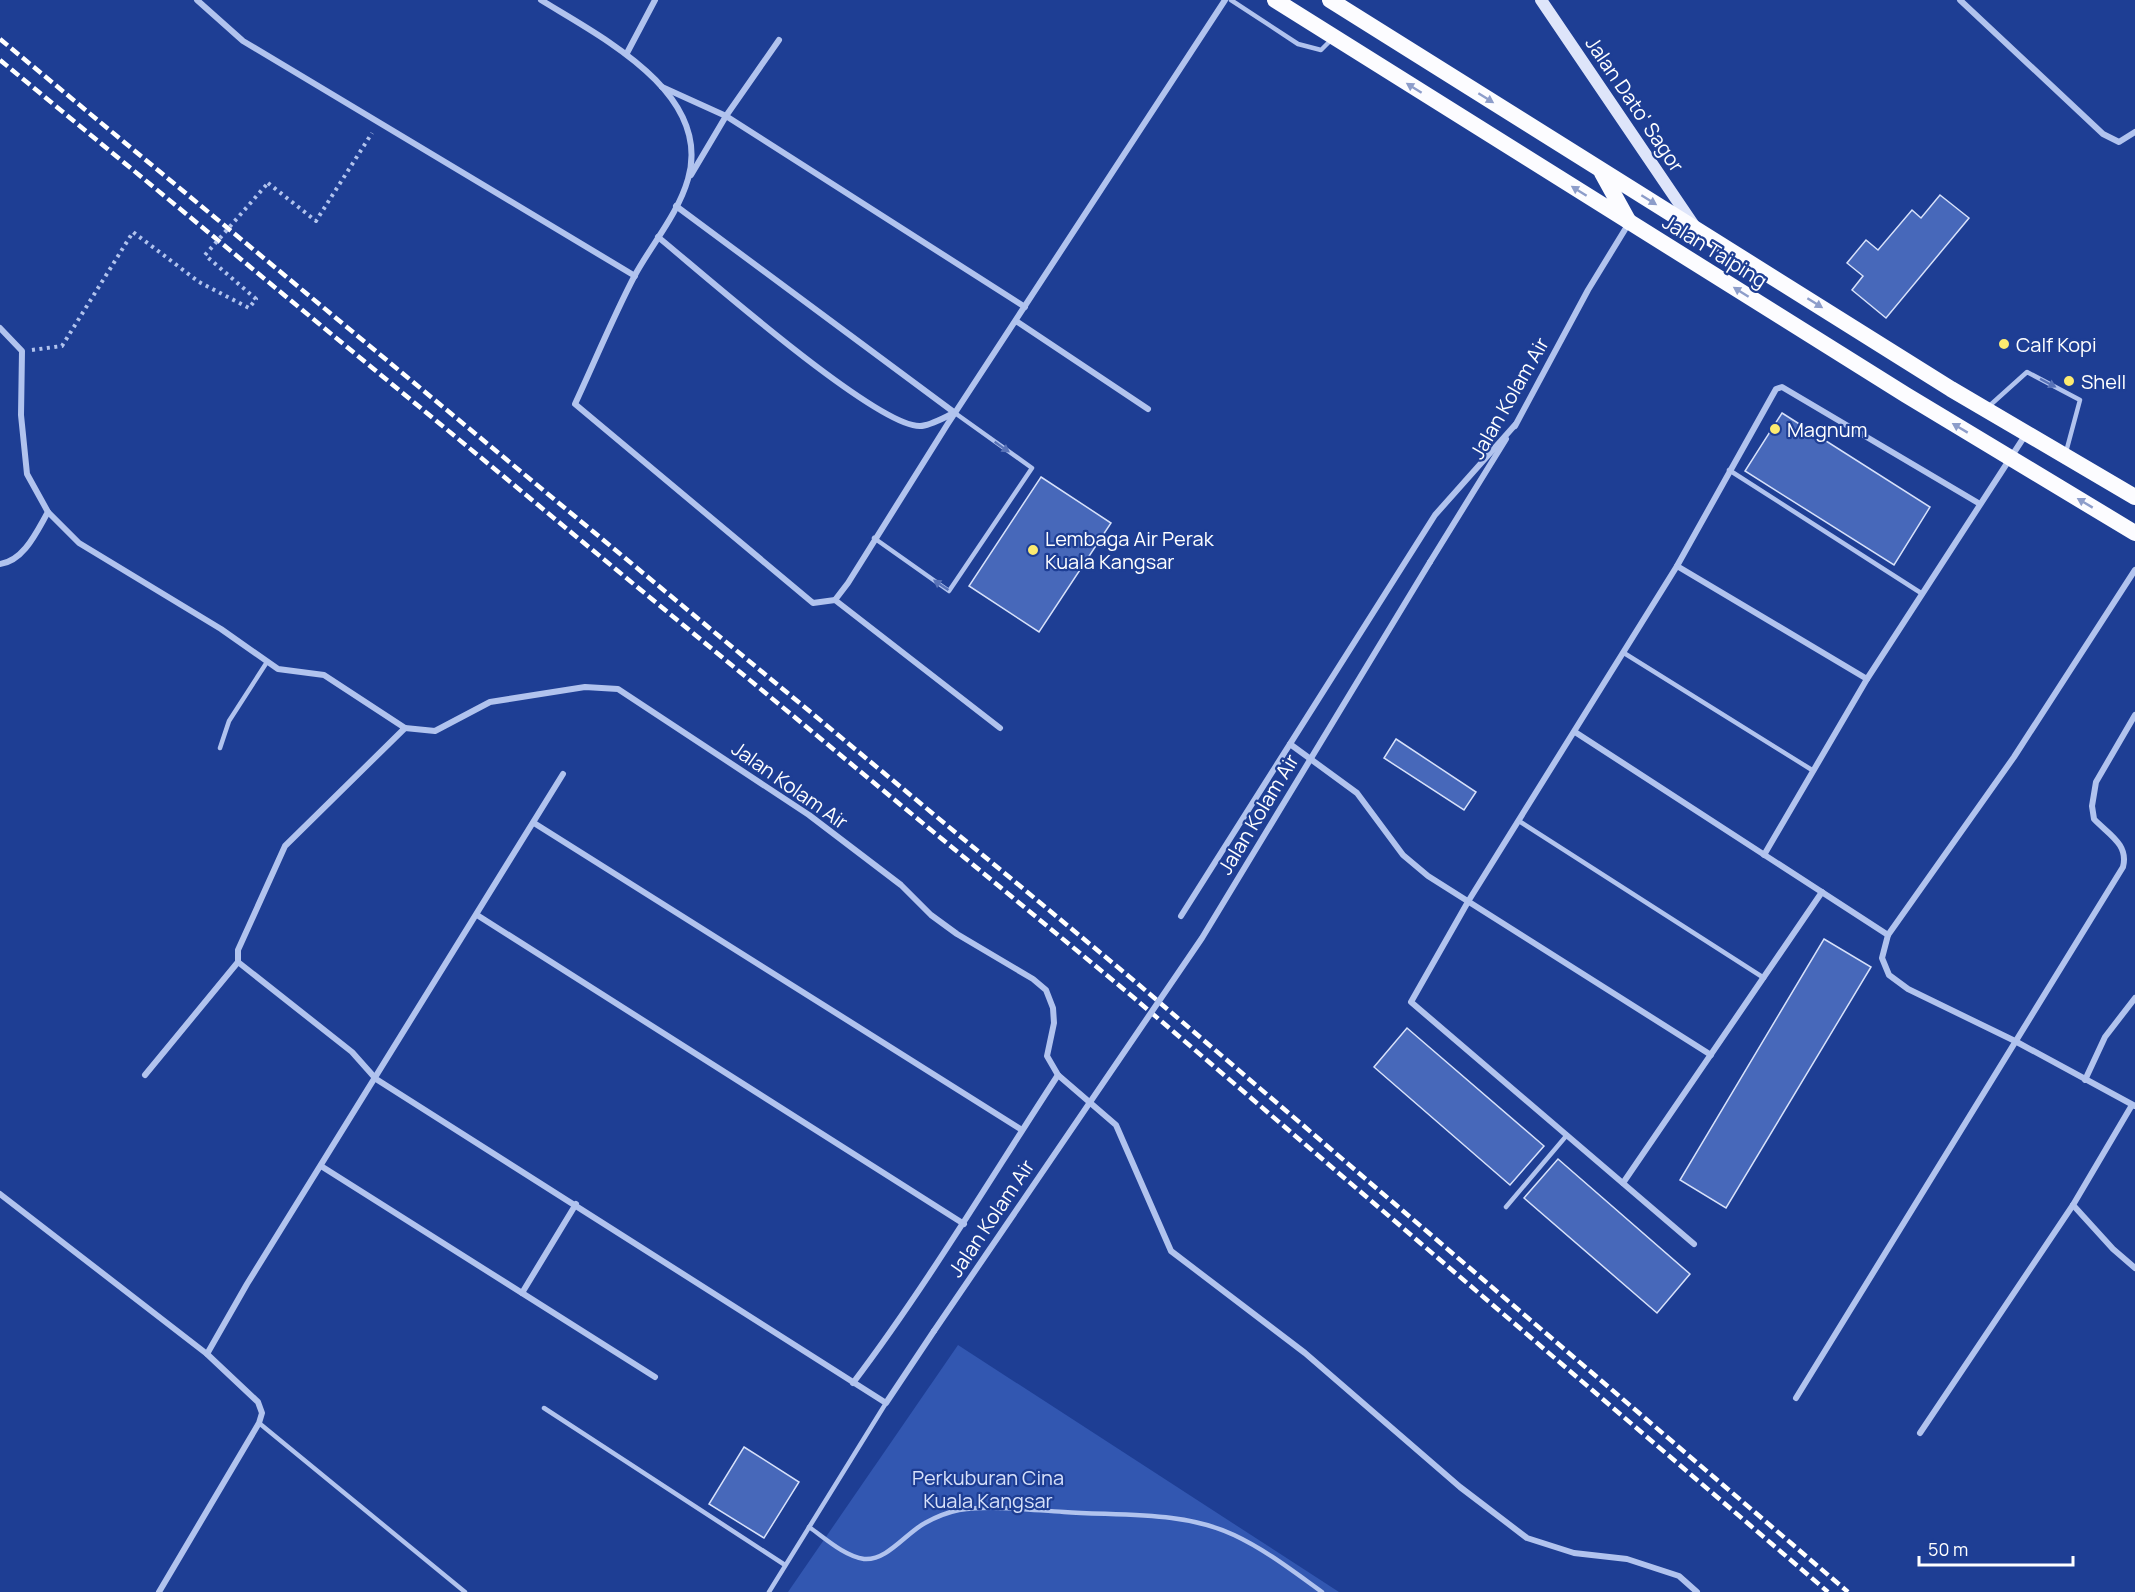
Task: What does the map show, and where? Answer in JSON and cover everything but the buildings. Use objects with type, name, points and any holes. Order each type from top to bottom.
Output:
[{"type":"highway","name":"Jalan Taiping","points":[[1275,0],[1629,222],[2135,533]]},
{"type":"highway","name":"Jalan Taiping","points":[[1330,0],[1985,410],[2135,497]]},
{"type":"highway","points":[[1600,169],[1629,222]]},
{"type":"main road","name":"Jalan Dato' Sagor","points":[[1541,0],[1697,230]]},
{"type":"street","points":[[197,0],[243,41],[635,276]]},
{"type":"street","points":[[541,0],[627,53],[660,86],[683,114],[694,151],[688,181]]},
{"type":"street","points":[[627,53],[655,0]]},
{"type":"street","points":[[835,600],[1225,0]]},
{"type":"street","points":[[1960,0],[2103,134],[2119,142],[2135,132]]},
{"type":"street","points":[[779,40],[726,116],[688,181],[635,276],[575,404],[813,603],[835,600],[1000,728]]},
{"type":"street","points":[[660,86],[726,116],[1025,307]]},
{"type":"street","points":[[676,206],[955,413]]},
{"type":"street","name":"Jalan Kolam Air","points":[[886,1404],[1202,938],[1515,424],[1588,290],[1629,222]]},
{"type":"street","points":[[658,237],[855,396],[893,419],[921,426],[955,413]]},
{"type":"street","points":[[1016,321],[1149,409]]},
{"type":"street","points":[[0,328],[22,351],[21,415],[27,474],[48,512],[79,543],[221,629],[278,669],[324,675],[405,728],[285,846],[238,950],[238,962],[145,1075]]},
{"type":"street","points":[[1694,1244],[1411,1002],[1469,900],[1677,566],[1776,389],[1782,387],[1980,504]]},
{"type":"street","points":[[1181,916],[1435,515],[1515,424]]},
{"type":"street","points":[[1764,855],[1867,679],[2026,433]]},
{"type":"street","points":[[0,564],[10,563],[26,548],[48,512]]},
{"type":"street","points":[[1677,566],[1867,679]]},
{"type":"street","points":[[1920,1433],[2073,1205],[2133,1105],[2015,1041],[1932,1003],[1889,975],[1882,958],[1888,935],[2014,757],[2135,570]]},
{"type":"street","name":"Jalan Kolam Air","points":[[405,728],[435,730],[490,702],[585,687],[618,689],[809,815],[901,885],[931,915],[957,934],[1033,979],[1046,990],[1053,1008],[1054,1023],[1047,1056],[1058,1075]]},
{"type":"street","points":[[1796,1398],[2123,867],[2124,849],[2094,819],[2093,795],[2096,782],[2135,715]]},
{"type":"street","points":[[1575,732],[1888,935]]},
{"type":"street","points":[[1290,744],[1357,793],[1403,855],[1428,876],[1711,1055]]},
{"type":"street","points":[[207,1353],[563,774]]},
{"type":"street","points":[[534,823],[1022,1130]]},
{"type":"street","points":[[1623,1183],[1822,892]]},
{"type":"street","points":[[477,915],[964,1224]]},
{"type":"street","points":[[238,962],[352,1052],[376,1079],[576,1204],[886,1404]]},
{"type":"street","points":[[2085,1080],[2105,1037],[2135,998]]},
{"type":"street","points":[[853,1383],[964,1224],[1058,1075],[1116,1125],[1171,1251],[1305,1353],[1460,1487],[1527,1538],[1574,1552],[1627,1559],[1679,1576],[1697,1592]]},
{"type":"street","points":[[321,1166],[655,1377]]},
{"type":"street","points":[[0,1194],[207,1353],[258,1402],[262,1413],[259,1423],[159,1592]]},
{"type":"street","points":[[522,1293],[576,1204]]},
{"type":"street","points":[[2073,1205],[2113,1249],[2135,1268]]},
{"type":"lane","points":[[1231,0],[1299,44],[1322,50],[1334,38]]},
{"type":"lane","points":[[1985,410],[2027,372],[2080,400],[2065,456]]},
{"type":"lane","points":[[874,538],[950,591],[1032,468],[955,413]]},
{"type":"lane","points":[[1729,470],[1921,593]]},
{"type":"lane","points":[[1624,653],[1812,770]]},
{"type":"lane","points":[[220,748],[238,706],[267,662]]},
{"type":"lane","points":[[1519,821],[1764,978]]},
{"type":"lane","points":[[1506,1207],[1567,1135]]},
{"type":"lane","points":[[769,1592],[886,1404]]},
{"type":"lane","points":[[544,1408],[785,1565]]},
{"type":"lane","points":[[259,1423],[465,1592]]},
{"type":"lane","points":[[809,1527],[849,1554],[863,1559],[874,1558],[886,1553],[926,1522],[958,1510],[997,1508],[1175,1519],[1207,1525],[1234,1535],[1267,1554],[1322,1592]]},
{"type":"path","points":[[22,351],[62,346],[133,232],[199,282],[249,308],[256,298],[205,255],[267,183],[316,221],[379,122]]},
{"type":"green space","name":"Perkuburan Cina Kuala Kangsar","points":[[958,1345],[1339,1592],[788,1592]]},
{"type":"railway","points":[[0,39],[1138,984],[1848,1592]]},
{"type":"railway","points":[[0,60],[1133,997],[1828,1592]]},
{"type":"place","name":"Calf Kopi","points":[[2004,344]]},
{"type":"place","name":"Shell","points":[[2069,381]]},
{"type":"place","name":"Magnum","points":[[1775,429]]},
{"type":"place","name":"Lembaga Air Perak Kuala Kangsar","points":[[1033,550]]}]
